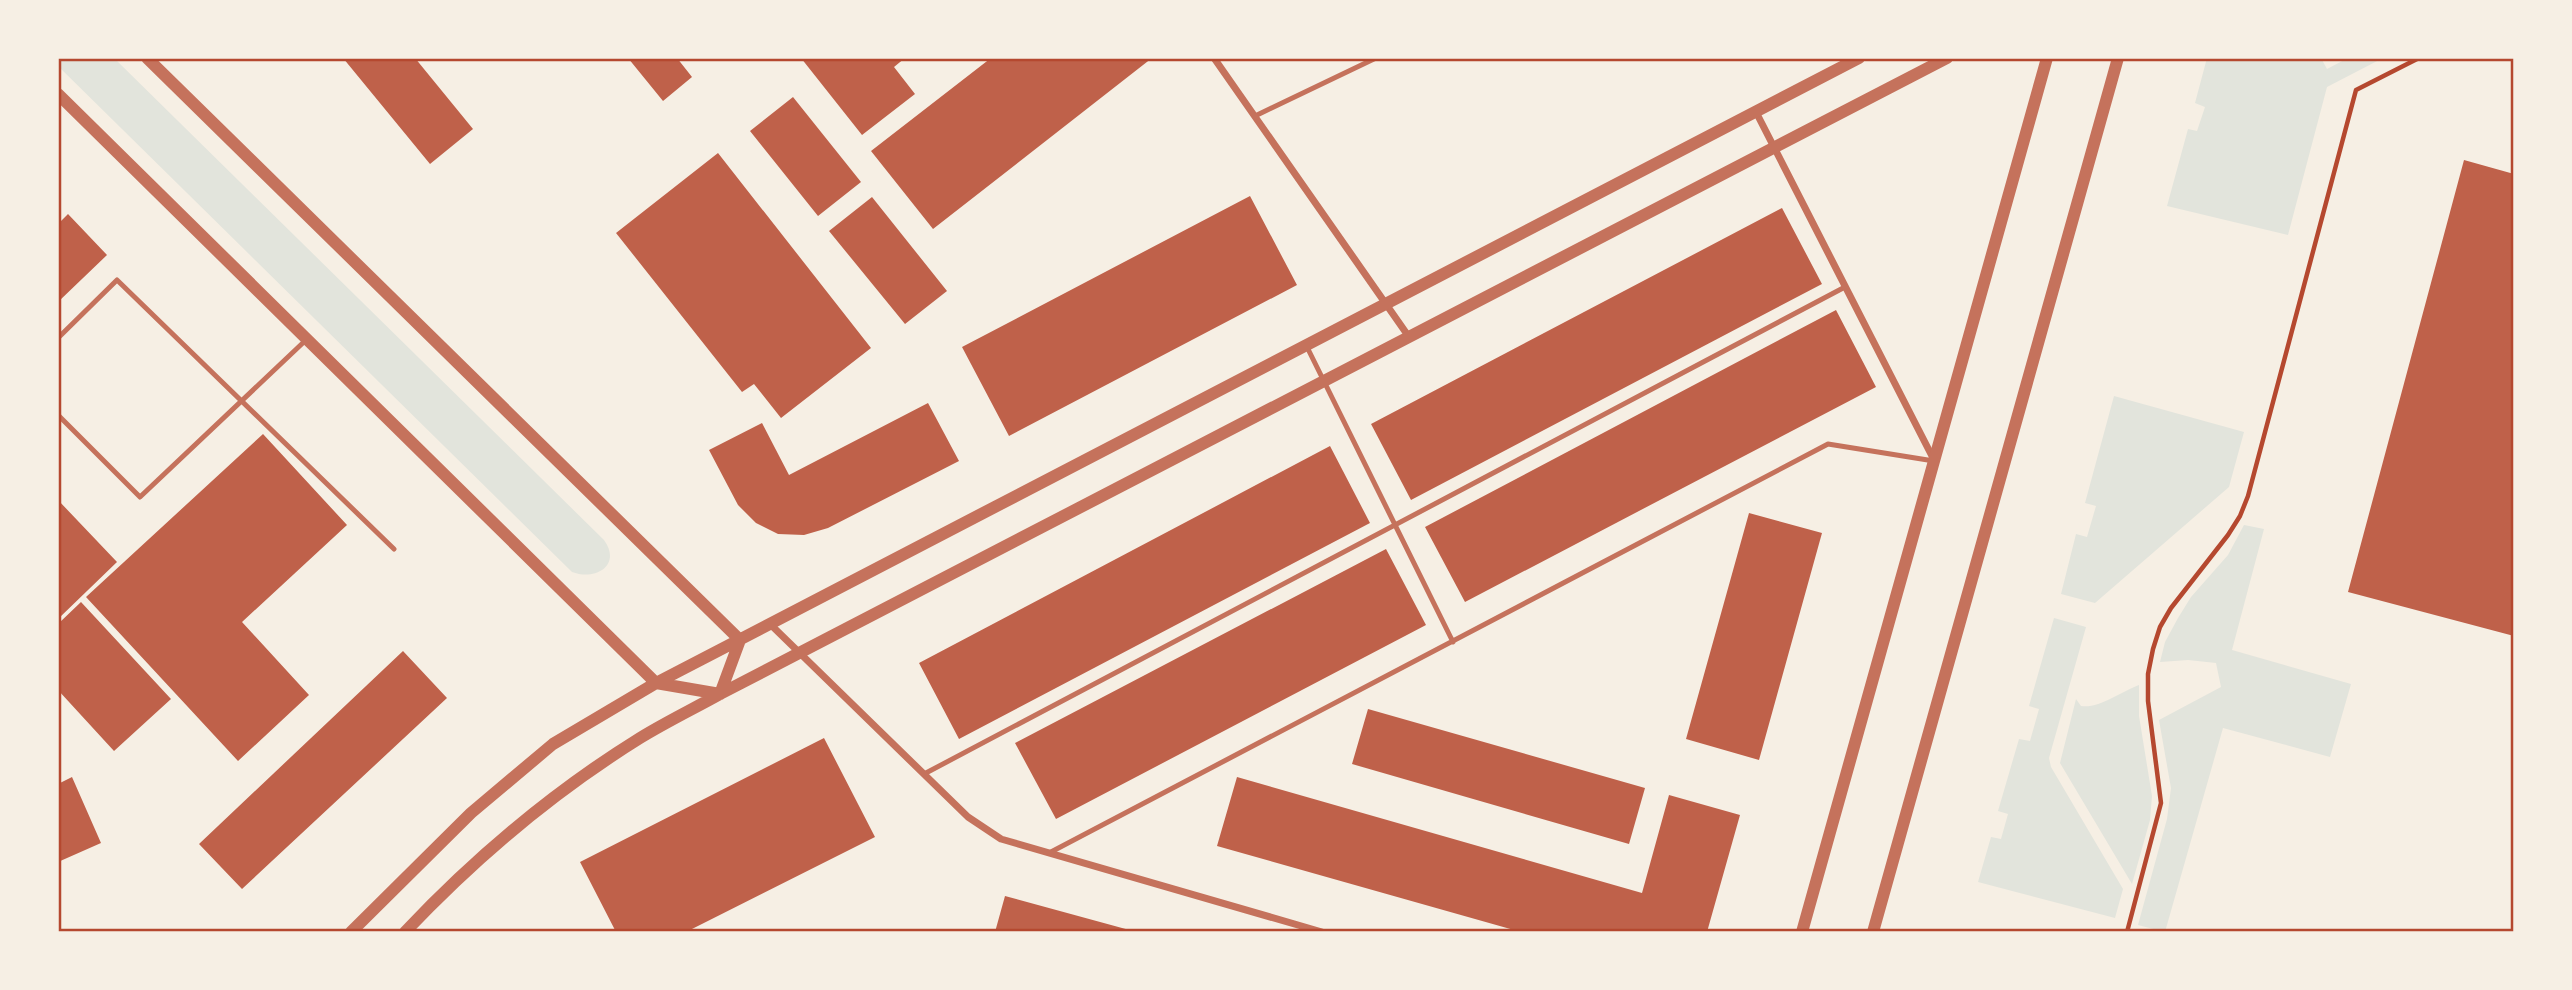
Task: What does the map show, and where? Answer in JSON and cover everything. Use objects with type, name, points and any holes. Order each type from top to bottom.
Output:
[{"type":"street","points":[[147,58],[740,640]]},
{"type":"street","points":[[1214,58],[1409,337]]},
{"type":"street","points":[[351,932],[471,813],[553,744],[656,683],[1859,58]]},
{"type":"street","points":[[405,932],[448,887],[509,832],[572,784],[641,738],[720,694],[1947,58]]},
{"type":"street","points":[[1802,932],[2047,58]]},
{"type":"street","points":[[1873,932],[2118,58]]},
{"type":"street","points":[[58,94],[656,683],[720,694]]},
{"type":"street","points":[[1756,111],[1934,461]]},
{"type":"street","points":[[770,624],[968,817],[1001,839],[1322,932]]},
{"type":"street","points":[[720,694],[740,640]]},
{"type":"lane","points":[[1255,116],[1376,58]]},
{"type":"lane","points":[[58,338],[117,280],[394,549]]},
{"type":"lane","points":[[924,774],[1845,287]]},
{"type":"lane","points":[[58,415],[140,497],[307,339]]},
{"type":"lane","points":[[1306,345],[1453,642]]},
{"type":"lane","points":[[1047,854],[1828,444],[1934,461]]},
{"type":"path","points":[[2127,932],[2161,803],[2148,701],[2148,674],[2160,627],[2171,608],[2228,535],[2240,516],[2248,495],[2356,90],[2419,58]]},
{"type":"shaded area","points":[[58,58],[114,58],[604,540],[610,557],[604,569],[590,574],[572,572],[58,66]]},
{"type":"shaded area","points":[[2207,58],[2321,58],[2327,69],[2348,58],[2383,58],[2327,87],[2288,235],[2167,206],[2188,129],[2197,131],[2205,107],[2195,103]]},
{"type":"shaded area","points":[[2114,396],[2244,432],[2229,487],[2095,603],[2061,594],[2076,534],[2087,537],[2096,506],[2085,503]]},
{"type":"shaded area","points":[[2244,525],[2264,529],[2232,650],[2351,684],[2330,757],[2223,728],[2165,932],[2138,925],[2167,819],[2171,788],[2159,720],[2221,687],[2216,663],[2188,660],[2160,662],[2165,642],[2178,618],[2191,597],[2228,555]]},
{"type":"shaded area","points":[[2054,618],[2086,627],[2049,758],[2051,767],[2123,889],[2115,918],[1978,882],[1991,837],[2001,839],[2008,814],[1998,811],[2019,739],[2030,741],[2039,709],[2029,706]]},
{"type":"shaded area","points":[[2139,685],[2139,716],[2152,796],[2150,820],[2132,884],[2060,763],[2076,699],[2081,706],[2095,705]]},
{"type":"building","points":[[343,58],[415,58],[473,129],[430,164]]},
{"type":"building","points":[[628,58],[677,58],[692,77],[663,101]]},
{"type":"building","points":[[801,58],[905,58],[894,67],[915,94],[862,135]]},
{"type":"building","points":[[991,58],[1152,58],[933,229],[871,151]]},
{"type":"building","points":[[793,97],[861,182],[818,216],[750,131]]},
{"type":"building","points":[[718,153],[871,348],[781,418],[754,384],[742,392],[616,233]]},
{"type":"building","points":[[2464,160],[2514,174],[2514,636],[2348,592]]},
{"type":"building","points":[[1250,196],[1297,285],[1009,436],[962,347]]},
{"type":"building","points":[[872,197],[947,291],[905,324],[829,231]]},
{"type":"building","points":[[1782,208],[1822,284],[1411,500],[1371,424]]},
{"type":"building","points":[[68,214],[107,255],[58,302],[58,224]]},
{"type":"building","points":[[1836,310],[1876,387],[1465,602],[1425,527]]},
{"type":"building","points":[[928,403],[959,461],[828,528],[804,535],[778,534],[756,523],[738,505],[709,450],[762,423],[789,475]]},
{"type":"building","points":[[263,434],[347,525],[242,622],[309,695],[238,761],[86,597]]},
{"type":"building","points":[[1330,446],[1370,523],[959,739],[919,663]]},
{"type":"building","points":[[58,500],[117,562],[58,619]]},
{"type":"building","points":[[1749,513],[1822,533],[1759,760],[1686,739]]},
{"type":"building","points":[[1386,549],[1426,625],[1056,819],[1015,743]]},
{"type":"building","points":[[81,602],[171,699],[114,751],[58,690],[58,624]]},
{"type":"building","points":[[403,651],[447,698],[242,889],[199,844]]},
{"type":"building","points":[[1368,709],[1645,788],[1629,844],[1352,764]]},
{"type":"building","points":[[824,738],[875,837],[686,932],[616,932],[580,862]]},
{"type":"building","points":[[72,777],[101,843],[58,862],[58,784]]},
{"type":"building","points":[[1237,777],[1642,893],[1669,795],[1740,815],[1707,932],[1521,932],[1217,846]]},
{"type":"building","points":[[1005,896],[1133,931],[1133,932],[995,932]]}]
